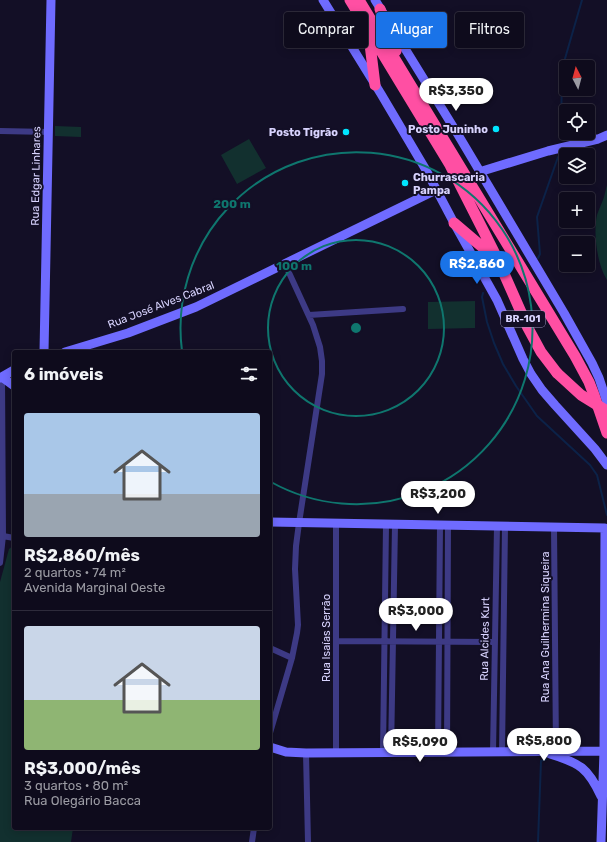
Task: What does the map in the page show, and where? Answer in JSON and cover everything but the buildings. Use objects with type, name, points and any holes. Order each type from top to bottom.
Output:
[{"type":"highway","name":"BR-101","points":[[350,0],[450,165],[498,260],[522,316],[541,352],[568,383],[582,395],[607,411]]},
{"type":"highway","name":"BR-101","points":[[360,0],[575,356],[589,382],[607,433]]},
{"type":"highway","points":[[378,4],[406,76]]},
{"type":"highway","points":[[369,31],[375,85]]},
{"type":"highway","points":[[454,223],[498,260]]},
{"type":"main road","name":"Rua Edgar Linhares","points":[[44,350],[51,0]]},
{"type":"main road","points":[[323,0],[421,161],[498,300],[531,374],[546,395],[595,449],[607,465]]},
{"type":"main road","points":[[378,4],[583,346],[599,378],[607,402]]},
{"type":"main road","points":[[479,172],[548,151],[598,139],[607,135]]},
{"type":"main road","name":"Rua José Alves Cabral","points":[[72,350],[128,333],[196,307],[436,190]]},
{"type":"main road","points":[[12,371],[1,377],[12,385]]},
{"type":"main road","points":[[272,522],[444,526],[606,527],[605,751],[601,842]]},
{"type":"main road","points":[[272,748],[286,752],[306,753],[533,752],[556,754],[567,751],[605,751]]},
{"type":"main road","points":[[556,754],[584,769],[595,783],[602,798]]},
{"type":"street","points":[[0,131],[49,132]]},
{"type":"street","points":[[272,726],[292,658],[298,629],[295,569],[296,546],[322,374],[320,347],[309,315],[285,264]]},
{"type":"street","points":[[309,315],[403,309]]},
{"type":"street","points":[[0,563],[3,536],[1,377]]},
{"type":"street","name":"Rua Isaías Serrão","points":[[336,524],[336,753]]},
{"type":"street","points":[[387,753],[385,641],[390,525]]},
{"type":"street","points":[[387,753],[393,641],[390,525]]},
{"type":"street","points":[[442,752],[438,692],[444,526]]},
{"type":"street","points":[[442,752],[447,692],[448,642],[444,526]]},
{"type":"street","name":"Rua Alcides Kurt","points":[[498,752],[504,637],[501,526]]},
{"type":"street","name":"Rua Alcides Kurt","points":[[498,752],[495,639],[501,526]]},
{"type":"street","name":"Rua Ana Guilhermina Siqueira","points":[[554,527],[556,754]]},
{"type":"street","points":[[3,536],[12,538]]},
{"type":"street","points":[[336,641],[448,642],[504,637]]},
{"type":"street","points":[[272,649],[292,658]]},
{"type":"street","points":[[438,692],[447,692]]},
{"type":"street","points":[[306,753],[308,842]]},
{"type":"street","points":[[252,842],[254,830]]},
{"type":"green space","points":[[55,126],[81,127],[81,137],[55,136]]},
{"type":"green space","points":[[249,139],[266,168],[237,184],[221,155]]},
{"type":"green space","points":[[607,185],[607,280],[598,257],[595,230],[597,215]]},
{"type":"green space","points":[[475,301],[475,328],[428,329],[428,302]]},
{"type":"green space","points":[[12,547],[12,830],[73,830],[71,842],[0,842],[0,582],[9,549]]},
{"type":"waterway","points":[[561,104],[562,69],[582,0]]},
{"type":"waterway","points":[[538,258],[540,254],[537,217],[558,157]]},
{"type":"waterway","points":[[483,293],[482,297],[487,322],[503,364],[537,416],[590,465],[597,475],[607,515]]},
{"type":"waterway","points":[[538,842],[541,761],[546,759]]},
{"type":"place","name":"Posto Juninho","points":[[496,129]]},
{"type":"place","name":"Posto Tigrão","points":[[346,132]]},
{"type":"place","name":"Churrascaria Pampa","points":[[405,183]]}]
